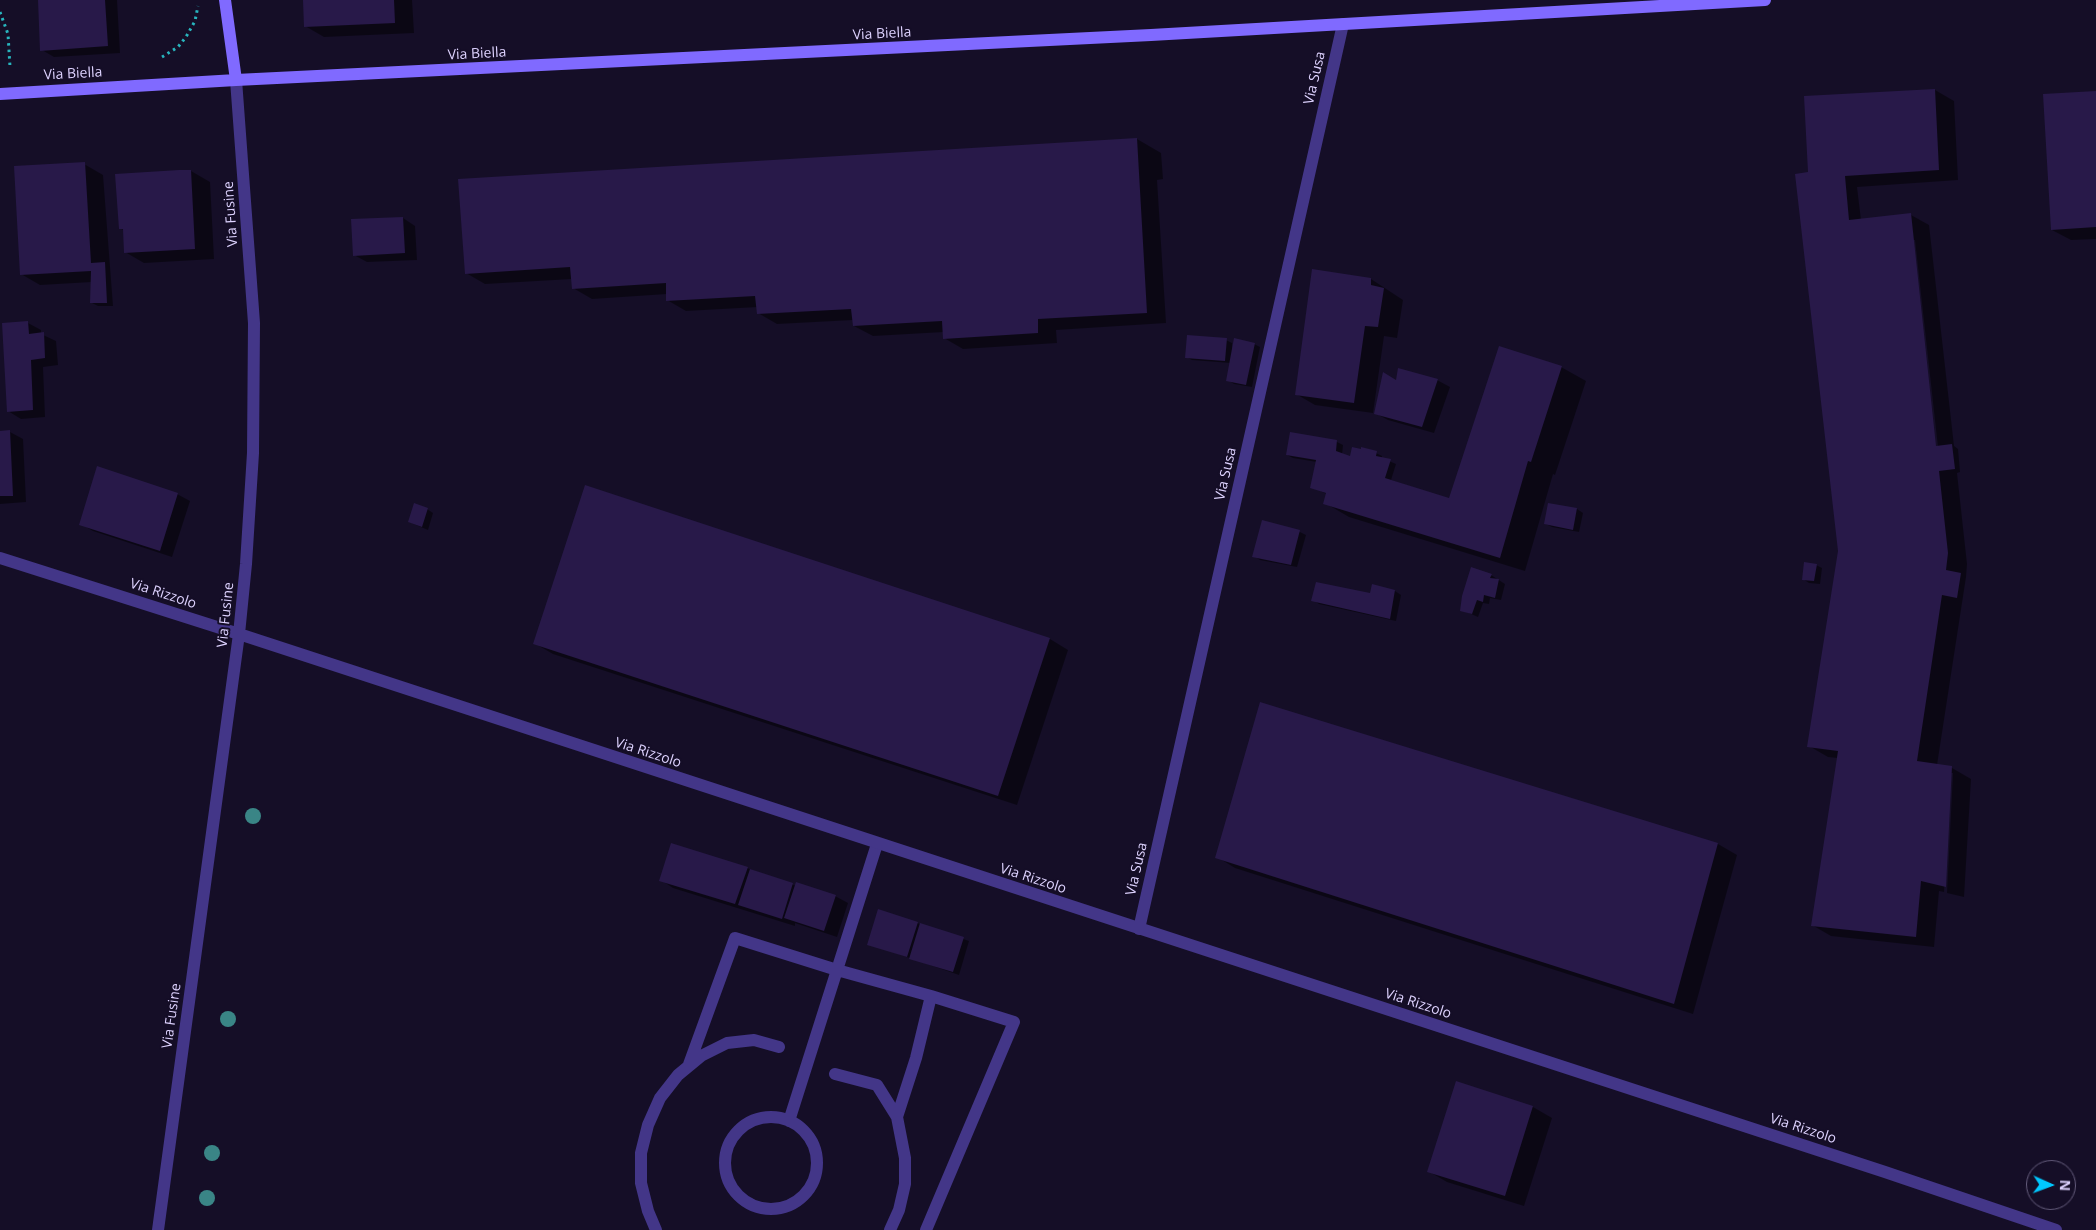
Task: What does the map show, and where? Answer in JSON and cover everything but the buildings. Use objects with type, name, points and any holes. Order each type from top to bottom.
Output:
[{"type":"main road","name":"Via Fusine","points":[[225,0],[236,80]]},
{"type":"main road","name":"Via Biella","points":[[6,93],[1343,24],[1765,0]]},
{"type":"street","name":"Via Susa","points":[[1139,929],[1343,24]]},
{"type":"street","name":"Via Fusine","points":[[158,1230],[239,634],[246,564],[253,453],[254,322],[236,80]]},
{"type":"street","name":"Via Rizzolo","points":[[0,558],[239,634],[1885,1172],[2056,1230]]},
{"type":"street","points":[[789,1121],[877,844]]},
{"type":"street","points":[[688,1067],[736,938],[1014,1022],[926,1230]]},
{"type":"street","points":[[897,1117],[916,1058],[931,996]]},
{"type":"street","points":[[656,1230],[648,1211],[641,1183],[641,1153],[648,1125],[660,1098],[678,1075],[701,1056],[727,1043],[754,1040],[779,1047]]},
{"type":"street","points":[[836,1074],[877,1085],[897,1117],[905,1158],[905,1184],[899,1210],[890,1230]]},
{"type":"street","points":[[776,1117],[789,1121],[805,1131],[813,1143],[818,1158],[816,1174],[810,1188],[798,1200],[784,1207],[768,1209],[753,1205],[740,1197],[730,1183],[726,1168],[727,1151],[733,1136],[745,1125],[760,1118],[776,1117]]},
{"type":"path","points":[[158,58],[165,56],[178,47],[186,37],[196,21],[199,0]]},
{"type":"path","points":[[0,12],[8,34],[6,93]]}]
